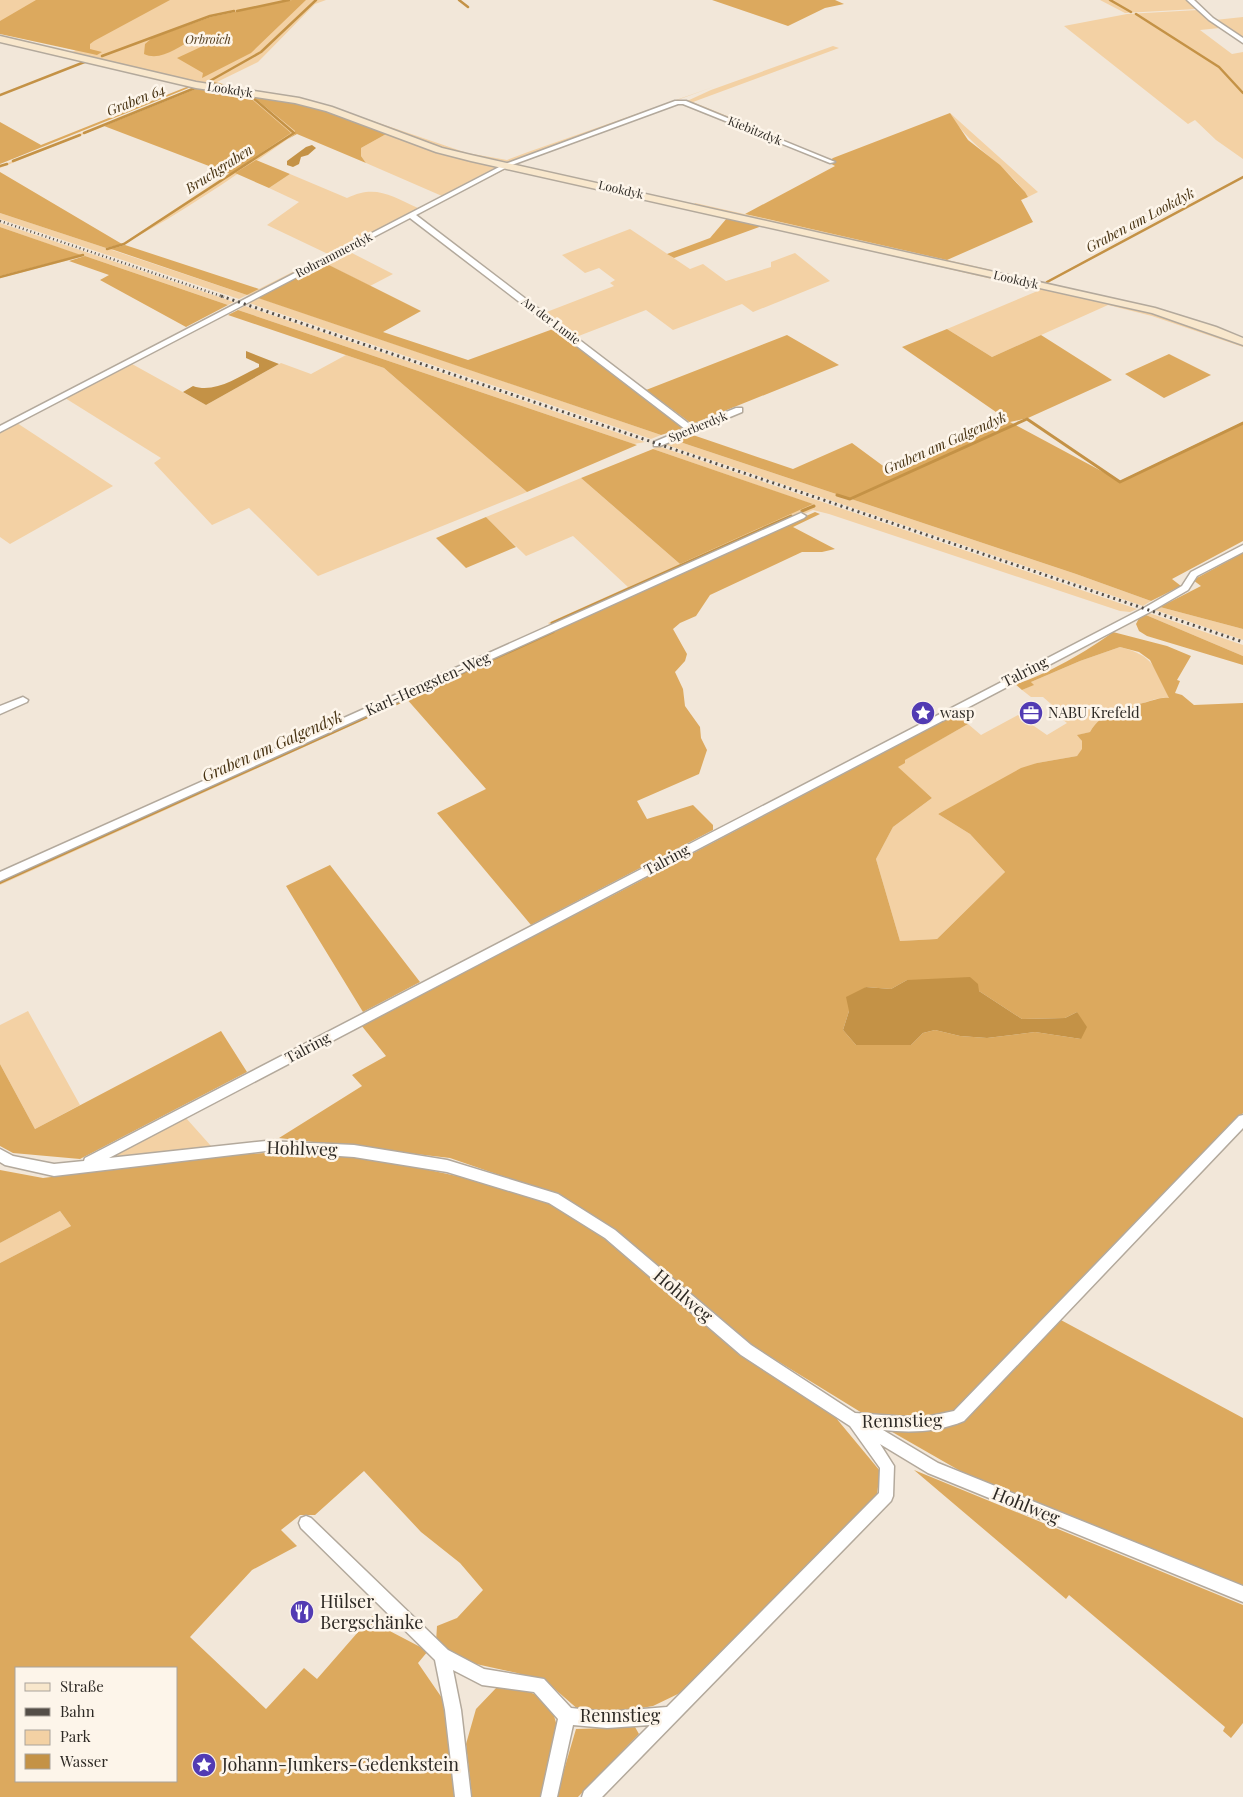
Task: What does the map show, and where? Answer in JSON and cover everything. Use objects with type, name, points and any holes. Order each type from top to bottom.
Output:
[{"type":"street","points":[[1190,0],[1211,19],[1243,41]]},
{"type":"street","name":"Lookdyk","points":[[0,39],[98,60],[196,85],[296,100],[329,109],[439,150],[1155,311],[1212,329],[1243,342]]},
{"type":"street","name":"Rohrammerdyk","points":[[0,428],[507,165],[677,102]]},
{"type":"street","name":"Kiebitzdyk","points":[[677,102],[684,102],[832,162]]},
{"type":"street","name":"An der Lunie","points":[[411,215],[690,429]]},
{"type":"street","name":"Sperberdyk","points":[[657,444],[739,410]]},
{"type":"street","name":"Karl-Hengsten-Weg","points":[[0,877],[801,516]]},
{"type":"street","name":"Talring","points":[[84,1165],[1147,610],[1185,588],[1194,574],[1243,548]]},
{"type":"street","points":[[0,710],[23,700]]},
{"type":"street","name":"Rennstieg","points":[[854,1420],[920,1425],[943,1424],[959,1416],[1243,1120]]},
{"type":"street","name":"Hohlweg","points":[[84,1165],[266,1146],[354,1151],[447,1166],[553,1198],[610,1234],[746,1350],[854,1420],[933,1468],[1243,1594]]},
{"type":"street","points":[[0,1155],[10,1161],[54,1170],[84,1165]]},
{"type":"street","name":"Rennstieg","points":[[590,1797],[886,1496],[887,1466],[854,1420]]},
{"type":"street","name":"Rennstieg","points":[[306,1523],[442,1656],[482,1677],[538,1685],[567,1716],[607,1720],[672,1715]]},
{"type":"street","points":[[442,1656],[454,1718],[463,1797]]},
{"type":"street","name":"Rennstieg","points":[[549,1797],[567,1716]]},
{"type":"green space","name":"Orbroich","points":[[0,0],[326,0],[315,4],[258,62],[217,82],[246,91],[305,99],[467,153],[507,160],[713,87],[510,161],[491,161],[449,151],[416,139],[202,83],[205,82],[187,81],[72,52],[75,50],[0,31]]},
{"type":"green space","points":[[36,0],[170,0],[90,44],[90,49],[102,52],[97,55],[0,34],[0,21]]},
{"type":"green space","points":[[292,0],[306,0],[251,53],[202,78],[203,73],[177,58],[203,46],[194,39],[163,55],[150,56],[144,54],[145,44],[152,38],[211,17]]},
{"type":"green space","points":[[712,0],[835,0],[844,4],[825,8],[788,26]]},
{"type":"green space","points":[[1100,0],[1187,0],[1196,9],[1125,13]]},
{"type":"green space","points":[[1198,10],[1220,28],[1200,30],[1232,54],[1243,52],[1243,159],[1216,140],[1195,120],[1188,124],[1064,26],[1127,14]]},
{"type":"green space","points":[[1243,17],[1243,39],[1215,20]]},
{"type":"green space","points":[[833,46],[839,48],[693,102],[749,125],[742,124],[687,101],[711,90]]},
{"type":"green space","points":[[189,86],[191,87],[0,164],[0,122],[41,145]]},
{"type":"green space","points":[[198,88],[0,168],[0,166]]},
{"type":"green space","points":[[198,88],[247,95],[291,133],[230,174],[104,126]]},
{"type":"green space","points":[[247,95],[251,95],[295,131],[295,134],[182,210],[112,250],[247,295],[239,299],[0,219],[0,213],[106,248],[122,244],[290,133]]},
{"type":"green space","points":[[251,95],[317,107],[388,133],[361,148],[361,156],[366,163],[297,134],[288,139],[295,134],[295,131]]},
{"type":"green space","points":[[950,113],[1038,192],[1028,197],[1009,175],[968,137]]},
{"type":"green space","points":[[950,113],[968,140],[1000,165],[1025,192],[1028,197],[1021,200],[1033,222],[947,260],[745,214],[835,166],[828,162],[833,158]]},
{"type":"green space","points":[[388,133],[493,165],[495,168],[442,196],[366,163],[361,156],[361,148]]},
{"type":"green space","points":[[256,160],[290,174],[269,188],[235,173]]},
{"type":"green space","points":[[506,168],[507,168],[416,215]]},
{"type":"green space","points":[[0,172],[122,244],[106,248],[0,213]]},
{"type":"green space","points":[[290,174],[347,198],[367,192],[383,193],[418,208],[434,200],[251,296],[247,295],[328,254],[267,225],[299,202],[269,188]]},
{"type":"green space","points":[[1243,176],[1048,283],[1158,308],[1223,330],[1219,331],[1182,317],[694,205],[695,203],[1045,282]]},
{"type":"green space","points":[[586,186],[1159,314],[1243,344],[1243,347],[1152,316],[1108,305],[992,357],[947,329],[1040,290]]},
{"type":"green space","points":[[727,218],[762,226],[674,258],[667,254],[710,238]]},
{"type":"green space","points":[[410,219],[348,251],[393,274],[370,286],[325,263],[259,298],[661,435],[651,439],[249,303],[258,298],[254,297]]},
{"type":"green space","points":[[0,223],[234,302],[228,305],[85,256],[0,278],[0,276],[80,255],[0,227]]},
{"type":"green space","points":[[0,227],[81,255],[0,276]]},
{"type":"green space","points":[[630,229],[690,269],[703,264],[726,281],[771,267],[771,262],[795,253],[830,281],[753,312],[742,304],[673,330],[646,310],[576,337],[544,313],[614,286],[610,283],[615,280],[599,268],[585,273],[562,255]]},
{"type":"green space","points":[[125,245],[259,289],[247,295],[111,249]]},
{"type":"green space","points":[[85,256],[228,305],[186,327],[100,280],[109,275],[69,261]]},
{"type":"green space","points":[[325,263],[421,311],[383,332],[468,360],[553,329],[683,428],[661,435],[258,298]]},
{"type":"green space","points":[[245,306],[645,442],[634,444],[238,310]]},
{"type":"green space","points":[[238,310],[637,445],[527,492],[384,368],[228,315]]},
{"type":"green space","points":[[947,329],[992,357],[1041,335],[1112,380],[1028,418],[1010,422],[1120,481],[1243,422],[1243,541],[1172,579],[1181,586],[1151,601],[1076,574],[674,440],[690,434],[793,469],[852,443],[894,474],[1009,421],[902,347]]},
{"type":"green space","points":[[787,335],[839,365],[692,424],[646,390]]},
{"type":"green space","points":[[1169,354],[1211,375],[1164,398],[1125,374]]},
{"type":"green space","points":[[346,355],[384,368],[527,492],[318,576],[249,508],[212,525],[154,463],[161,458],[65,398],[132,364],[206,405],[281,363],[311,374]]},
{"type":"green space","points":[[17,423],[113,486],[10,544],[0,537],[0,432]]},
{"type":"green space","points":[[674,440],[1076,574],[1151,601],[1143,606],[664,444]]},
{"type":"green space","points":[[658,446],[1137,609],[1130,612],[1120,611],[813,510],[551,626],[548,623],[628,587],[573,536],[526,556],[486,517],[581,478],[680,564],[812,504],[653,449]]},
{"type":"green space","points":[[653,449],[813,504],[680,564],[581,478]]},
{"type":"green space","points":[[815,512],[820,514],[793,527],[835,549],[822,552],[802,552],[710,595],[696,616],[680,623],[673,629],[687,654],[685,661],[675,672],[683,689],[685,706],[700,727],[701,738],[707,750],[699,774],[637,801],[647,819],[693,805],[713,825],[713,830],[531,925],[437,813],[486,789],[405,697]]},
{"type":"green space","points":[[486,517],[516,547],[466,568],[436,538]]},
{"type":"green space","points":[[1243,553],[1243,629],[1160,607],[1201,586],[1193,580]]},
{"type":"green space","points":[[1160,607],[1243,629],[1243,640],[1155,610]]},
{"type":"green space","points":[[1149,613],[1243,645],[1243,656],[1146,615]]},
{"type":"green space","points":[[1146,615],[1243,656],[1243,665],[1147,636],[1139,631],[1136,624],[1139,618]]},
{"type":"green space","points":[[1113,632],[1167,646],[1191,656],[1177,680],[1180,681],[1175,693],[1182,695],[1194,705],[1243,703],[1243,1113],[973,1396],[954,1413],[937,1421],[867,1416],[750,1344],[626,1239],[566,1198],[450,1158],[279,1138],[362,1086],[352,1075],[386,1056],[361,1025],[623,890],[957,714],[968,724],[905,760],[905,763],[898,767],[932,798],[893,827],[876,859],[900,941],[937,939],[1005,872],[970,834],[938,814],[1021,768],[1037,763],[1077,756],[1082,749],[1082,741],[1077,735],[1090,732],[1100,719],[1107,715],[1128,707],[1169,698],[1150,660],[1139,652],[1120,647],[1080,661],[1031,682],[1034,685],[1022,690],[1015,684],[1052,669],[1079,655]],"holes":[[[907,980],[979,991],[1022,1019],[1065,1018],[1077,1012],[1081,1039],[1035,1032],[987,1038],[960,1036],[935,1030],[923,1033],[911,1045],[856,1045],[843,1030],[849,1011],[866,987],[891,989]]]},
{"type":"green space","points":[[1120,647],[1140,654],[1152,664],[1170,698],[1153,700],[1120,709],[1107,715],[1100,719],[1090,732],[1078,735],[1082,741],[1082,750],[1077,756],[1037,763],[938,814],[970,834],[1005,872],[937,939],[900,941],[876,859],[893,827],[932,798],[897,767],[904,760],[968,724],[981,735],[1018,715],[1047,735],[1067,723],[1046,707],[1051,704],[1043,697],[1031,697],[1022,690],[1033,685],[1031,682],[1080,661]]},
{"type":"green space","points":[[405,697],[408,700],[0,885],[0,880]]},
{"type":"green space","points":[[330,865],[420,982],[363,1012],[286,886]]},
{"type":"green space","points":[[28,1011],[80,1105],[35,1129],[0,1064],[0,1025]]},
{"type":"green space","points":[[221,1031],[247,1072],[80,1159],[13,1153],[0,1146],[0,1064],[35,1129]]},
{"type":"green space","points":[[186,1118],[211,1146],[108,1159]]},
{"type":"green space","points":[[279,1152],[374,1158],[489,1183],[552,1203],[606,1240],[728,1345],[836,1418],[880,1471],[877,1495],[680,1693],[653,1706],[607,1714],[580,1711],[549,1684],[517,1673],[467,1662],[436,1642],[437,1626],[457,1618],[483,1590],[460,1563],[421,1532],[364,1471],[315,1515],[300,1515],[281,1530],[297,1546],[252,1570],[190,1637],[266,1709],[304,1668],[317,1679],[372,1616],[384,1628],[428,1651],[418,1663],[442,1698],[458,1797],[0,1797],[0,1263],[71,1226],[60,1211],[0,1243],[0,1170],[43,1178],[220,1156]]},
{"type":"green space","points":[[60,1211],[71,1226],[0,1263],[0,1243]]},
{"type":"green space","points":[[1059,1319],[1243,1418],[1243,1586],[969,1476],[887,1429],[946,1427],[970,1412]]},
{"type":"green space","points":[[914,1470],[1243,1605],[1243,1723],[1231,1738],[1223,1731],[1225,1727],[1069,1595],[1066,1599]]},
{"type":"green space","points":[[498,1686],[518,1687],[541,1697],[552,1709],[559,1733],[541,1797],[472,1797],[466,1744],[476,1709]]},
{"type":"green space","points":[[635,1727],[639,1734],[578,1797],[556,1797],[576,1729]]},
{"type":"water","points":[[312,145],[316,148],[308,155],[301,157],[299,164],[293,167],[287,165],[287,161],[306,147]]},
{"type":"water","points":[[246,351],[279,364],[206,405],[183,392],[193,386],[210,388],[218,386],[259,367],[259,364],[246,358]]},
{"type":"water","points":[[970,977],[978,984],[979,991],[1022,1019],[1065,1018],[1077,1012],[1087,1027],[1081,1039],[1035,1032],[987,1038],[960,1036],[935,1030],[923,1033],[911,1045],[856,1045],[843,1030],[849,1011],[846,997],[866,987],[891,989],[907,980]]},
{"type":"waterway","points":[[237,11],[289,0]]},
{"type":"waterway","name":"Bruchgraben","points":[[237,89],[208,82],[261,52],[316,0]]},
{"type":"waterway","points":[[459,0],[468,7]]},
{"type":"waterway","points":[[1110,0],[1131,12]]},
{"type":"waterway","points":[[102,56],[210,16],[234,11]]},
{"type":"waterway","points":[[1136,14],[1219,67],[1243,93]]},
{"type":"waterway","points":[[0,95],[87,61]]},
{"type":"waterway","name":"Graben 64","points":[[84,133],[195,88]]},
{"type":"waterway","name":"Bruchgraben","points":[[107,249],[124,244],[294,133],[252,97]]},
{"type":"waterway","name":"Graben 64","points":[[13,161],[80,135]]},
{"type":"waterway","name":"Graben 64","points":[[0,166],[7,164]]},
{"type":"waterway","name":"Graben am Lookdyk","points":[[1047,282],[1243,177]]},
{"type":"waterway","name":"Bruchgraben","points":[[0,277],[83,255]]},
{"type":"waterway","name":"Graben am Galgendyk","points":[[837,495],[850,499],[1027,419],[1120,482],[1243,423]]},
{"type":"waterway","name":"Graben am Galgendyk","points":[[802,511],[814,506]]},
{"type":"waterway","name":"Graben am Galgendyk","points":[[552,623],[791,516]]},
{"type":"waterway","name":"Graben am Galgendyk","points":[[451,678],[553,632]]},
{"type":"waterway","name":"Graben am Galgendyk","points":[[0,882],[454,677]]},
{"type":"railway","points":[[0,221],[224,297]]},
{"type":"railway","points":[[221,296],[1243,642]]},
{"type":"place","name":"wasp","points":[[923,713]]},
{"type":"place","name":"NABU Krefeld","points":[[1031,713]]},
{"type":"place","name":"Hülser Bergschänke","points":[[302,1612]]},
{"type":"place","name":"Johann-Junkers-Gedenkstein","points":[[204,1765]]}]
